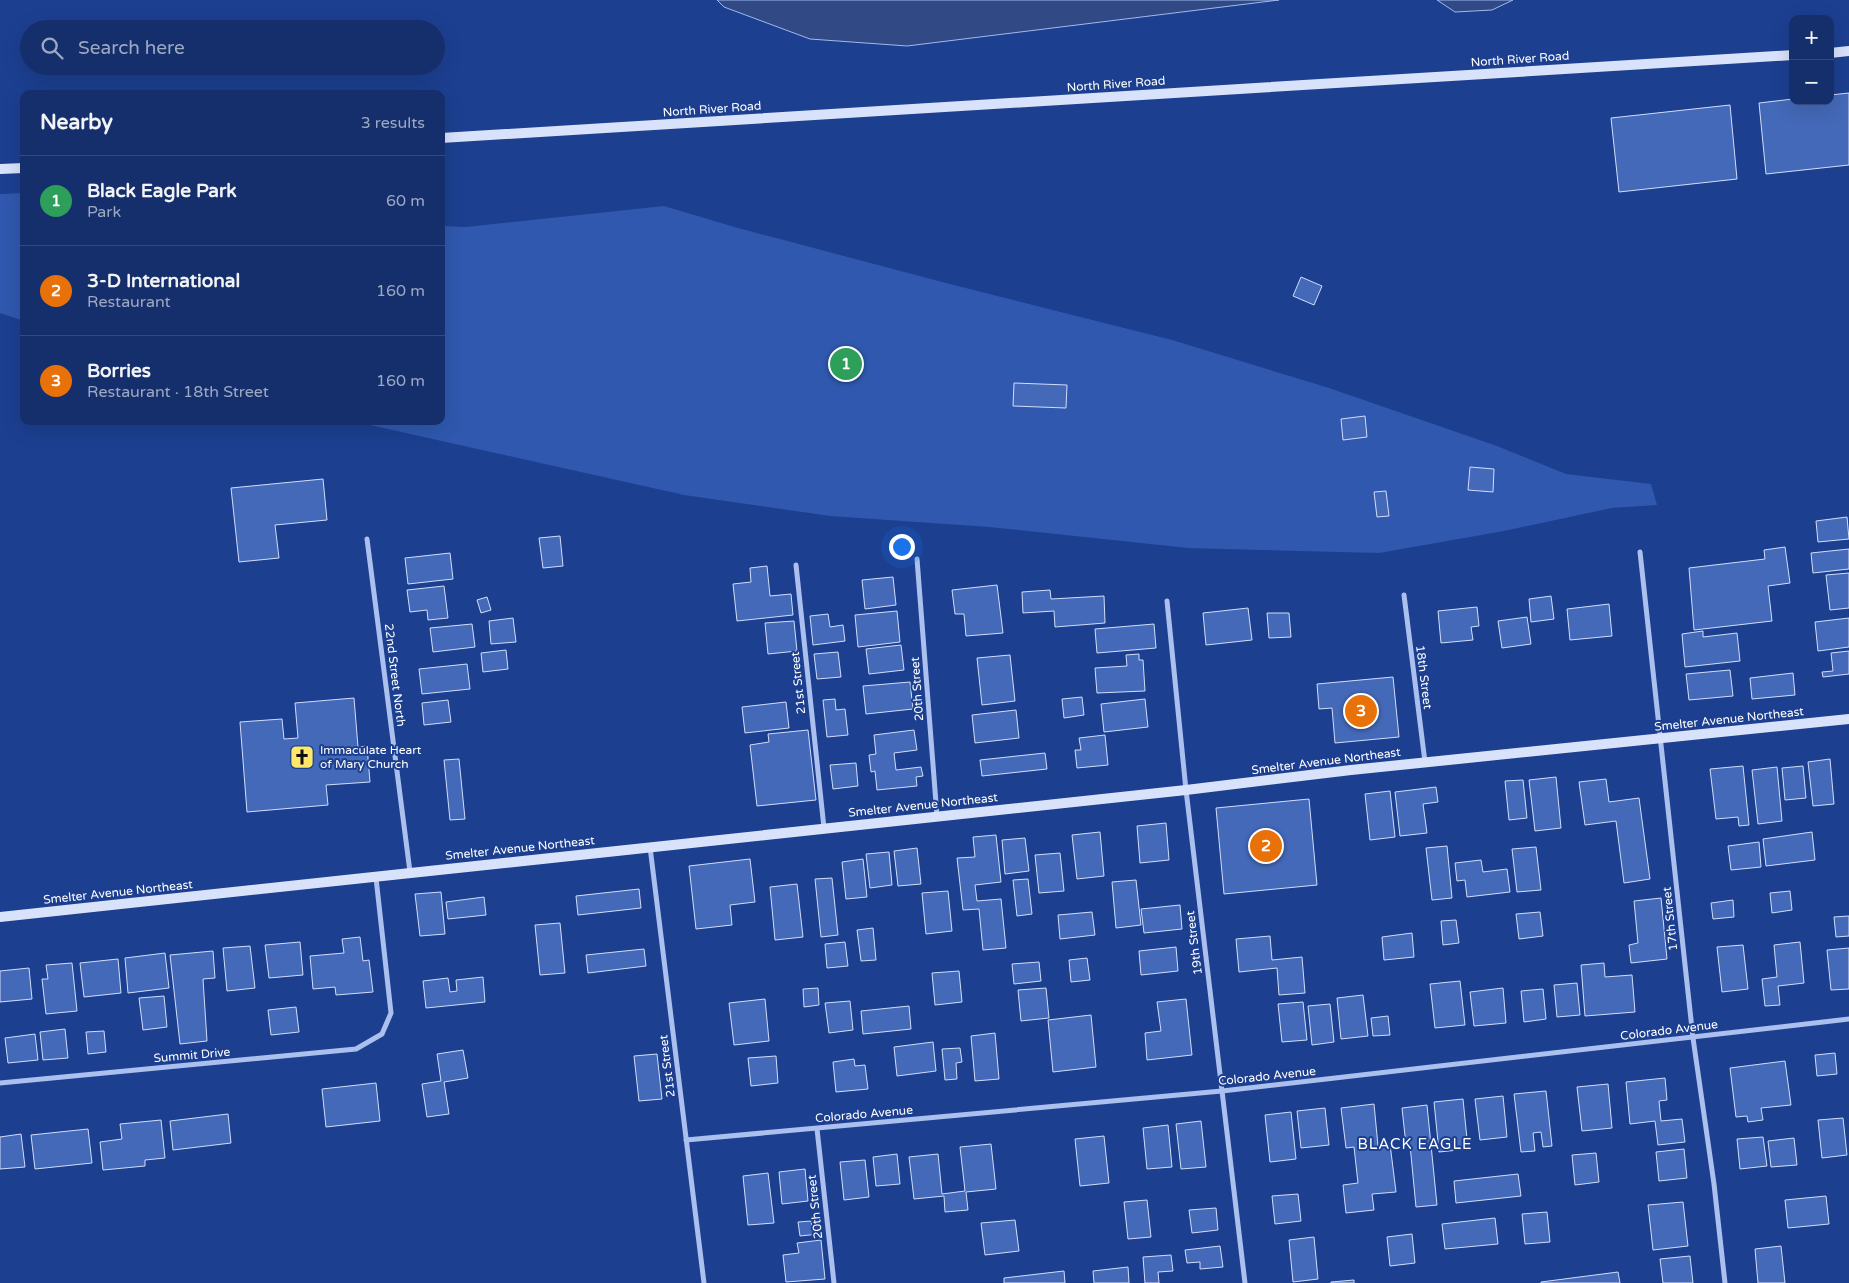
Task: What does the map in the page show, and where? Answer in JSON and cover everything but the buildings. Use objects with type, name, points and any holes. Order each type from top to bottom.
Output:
[{"type":"street","points":[[1834,52],[1849,51]]},
{"type":"street","name":"North River Road","points":[[445,138],[1789,55]]},
{"type":"street","points":[[0,169],[20,168]]},
{"type":"street","name":"22nd Street North","points":[[367,539],[410,872]]},
{"type":"street","name":"17th Street","points":[[1640,552],[1693,1038],[1714,1184],[1725,1283]]},
{"type":"street","name":"20th Street","points":[[917,560],[937,816]]},
{"type":"street","name":"21st Street","points":[[796,564],[824,828]]},
{"type":"street","name":"18th Street","points":[[1404,595],[1425,762]]},
{"type":"street","name":"19th Street","points":[[1167,601],[1186,790],[1244,1283]]},
{"type":"street","name":"Smelter Avenue Northeast","points":[[0,917],[1186,790],[1425,762],[1849,719]]},
{"type":"street","name":"21st Street","points":[[650,847],[704,1283]]},
{"type":"street","name":"Summit Drive","points":[[0,1083],[356,1049],[382,1034],[391,1013],[376,878]]},
{"type":"street","name":"Colorado Avenue","points":[[686,1140],[1222,1091],[1849,1020]]},
{"type":"street","name":"20th Street","points":[[817,1129],[834,1283]]},
{"type":"shaded area","points":[[717,0],[1279,0],[907,46],[810,39],[724,7]]},
{"type":"shaded area","points":[[1437,0],[1513,0],[1492,10],[1455,12]]},
{"type":"shaded area","points":[[20,193],[20,320],[0,313],[0,194]]},
{"type":"shaded area","points":[[664,206],[738,228],[946,283],[1172,340],[1329,388],[1497,446],[1566,474],[1651,484],[1657,505],[1612,508],[1504,531],[1379,553],[1188,548],[989,527],[830,516],[684,495],[370,425],[445,425],[445,226],[466,227]]},
{"type":"place","name":"Black Eagle Park","points":[[846,364]]},
{"type":"place","name":"Borries","points":[[1361,711]]},
{"type":"place","name":"Immaculate Heart of Mary Church","points":[[302,757]]},
{"type":"place","name":"3-D International","points":[[1266,846]]},
{"type":"district","name":"BLACK EAGLE","points":[[1415,1144]]}]
